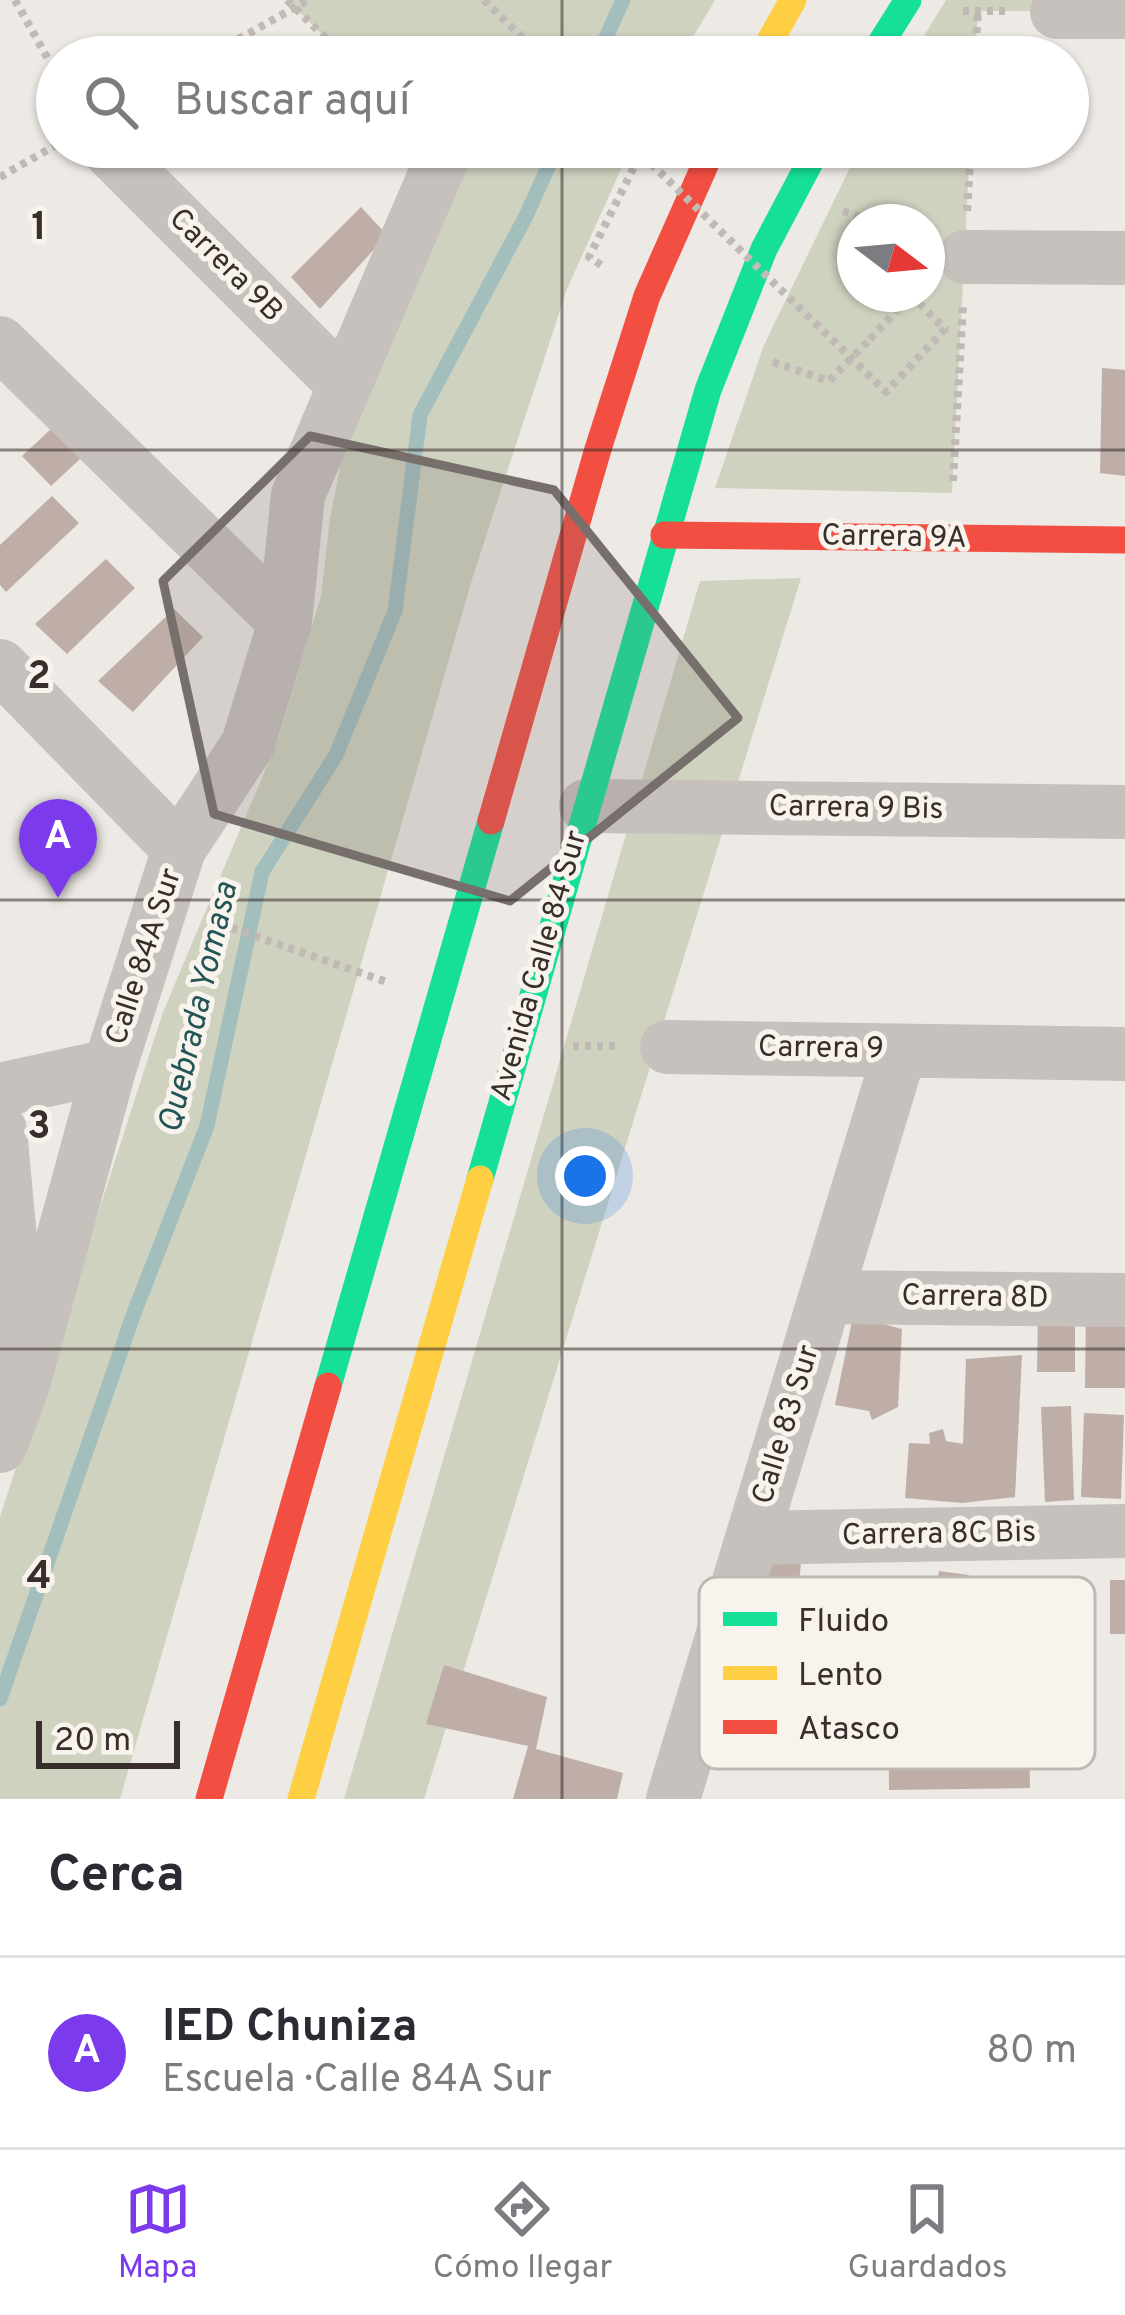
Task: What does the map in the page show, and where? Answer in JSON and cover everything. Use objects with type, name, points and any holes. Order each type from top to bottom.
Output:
[{"type":"main road","points":[[773,36],[793,0]]},
{"type":"main road","points":[[885,36],[905,5]]},
{"type":"main road","points":[[209,1799],[598,449],[647,296],[704,168]]},
{"type":"main road","name":"Avenida Calle 84 Sur","points":[[301,1799],[722,344],[763,245],[806,168]]},
{"type":"main road","name":"Carrera 9A","points":[[664,535],[1125,540]]},
{"type":"street","points":[[1057,12],[1125,12]]},
{"type":"street","name":"Carrera 9B","points":[[127,168],[344,385]]},
{"type":"street","name":"Calle 84A Sur","points":[[0,1446],[23,1385],[110,1066],[179,849],[248,744],[285,622],[298,494],[438,168]]},
{"type":"street","points":[[965,257],[1125,258]]},
{"type":"street","points":[[0,343],[285,622]]},
{"type":"street","points":[[0,666],[179,849]]},
{"type":"street","name":"Carrera 9 Bis","points":[[586,806],[1125,812]]},
{"type":"street","name":"Carrera 9","points":[[667,1047],[1125,1054]]},
{"type":"street","name":"Calle 83 Sur","points":[[740,1577],[900,1051]]},
{"type":"street","points":[[0,1090],[110,1066]]},
{"type":"street","points":[[0,1130],[23,1385]]},
{"type":"street","name":"Carrera 8D","points":[[826,1297],[1125,1300]]},
{"type":"street","name":"Carrera 8C Bis","points":[[752,1538],[1125,1532]]},
{"type":"street","name":"Calle 83 Sur","points":[[673,1799],[699,1713]]},
{"type":"path","points":[[15,0],[36,38]]},
{"type":"path","points":[[239,36],[289,4],[308,0]]},
{"type":"path","points":[[484,0],[521,36]]},
{"type":"path","points":[[289,4],[323,36]]},
{"type":"path","points":[[905,5],[1057,12]]},
{"type":"path","points":[[976,36],[977,11]]},
{"type":"path","points":[[0,177],[36,156]]},
{"type":"path","points":[[589,256],[630,168]]},
{"type":"path","points":[[656,168],[851,358],[886,392],[945,329],[911,296],[870,339],[851,358],[829,381],[722,344]]},
{"type":"path","points":[[949,538],[970,168]]},
{"type":"path","points":[[199,916],[342,966]]},
{"type":"path","points":[[518,1045],[667,1047]]},
{"type":"highlighted area","points":[[310,436],[554,490],[738,718],[510,901],[214,814],[163,581]]},
{"type":"green space","points":[[287,0],[715,0],[694,36],[324,36]]},
{"type":"green space","points":[[946,0],[1043,0],[1039,11],[978,11],[976,36],[924,36]]},
{"type":"green space","points":[[436,168],[622,168],[567,289],[473,576],[120,1799],[0,1799],[0,1517],[163,1012],[278,740],[321,596],[345,441]]},
{"type":"green space","points":[[850,168],[969,168],[952,493],[715,488],[764,345]]},
{"type":"green space","points":[[801,578],[424,1799],[344,1799],[700,581]]},
{"type":"building","points":[[361,207],[387,235],[320,309],[291,277]]},
{"type":"building","points":[[1102,368],[1125,370],[1125,476],[1100,473]]},
{"type":"building","points":[[65,416],[94,446],[51,486],[22,456]]},
{"type":"building","points":[[52,496],[79,523],[6,592],[0,585],[0,545]]},
{"type":"building","points":[[106,559],[135,588],[67,654],[35,624]]},
{"type":"building","points":[[174,609],[203,637],[133,712],[98,681]]},
{"type":"building","points":[[1086,1308],[1125,1309],[1125,1388],[1085,1388]]},
{"type":"building","points":[[1038,1312],[1075,1312],[1075,1372],[1037,1372]]},
{"type":"building","points":[[853,1316],[902,1329],[898,1407],[872,1420],[869,1411],[835,1405]]},
{"type":"building","points":[[1022,1355],[1015,1497],[962,1503],[905,1498],[909,1443],[930,1444],[929,1433],[943,1429],[946,1441],[963,1444],[966,1359]]},
{"type":"building","points":[[1071,1406],[1074,1500],[1045,1502],[1041,1407]]},
{"type":"building","points":[[1084,1413],[1124,1415],[1121,1499],[1081,1497]]},
{"type":"building","points":[[803,1541],[800,1577],[752,1577],[759,1548]]},
{"type":"building","points":[[939,1571],[969,1575],[969,1577],[938,1577]]},
{"type":"building","points":[[1110,1580],[1125,1580],[1125,1634],[1110,1634]]},
{"type":"building","points":[[444,1665],[547,1697],[536,1749],[623,1773],[617,1799],[513,1799],[528,1746],[426,1724]]},
{"type":"building","points":[[889,1769],[1030,1769],[1030,1788],[889,1790]]},
{"type":"waterway","name":"Quebrada Yomasa","points":[[607,36],[623,0]]},
{"type":"waterway","name":"Quebrada Yomasa","points":[[0,1699],[134,1313],[207,1126],[262,872],[336,755],[395,611],[420,415],[548,168]]},
{"type":"traffic: fast","points":[[885,36],[908,0]]},
{"type":"traffic: fast","points":[[480,1179],[708,390],[764,249],[807,168]]},
{"type":"traffic: fast","points":[[328,1386],[491,821]]},
{"type":"traffic: slow","points":[[773,36],[793,0]]},
{"type":"traffic: slow","points":[[301,1799],[480,1179]]},
{"type":"traffic: jam","points":[[491,821],[647,296],[704,168]]},
{"type":"traffic: jam","points":[[664,535],[1125,540]]},
{"type":"traffic: jam","points":[[209,1799],[328,1386]]},
{"type":"place","name":"IED Chuniza","points":[[58,898]]}]
